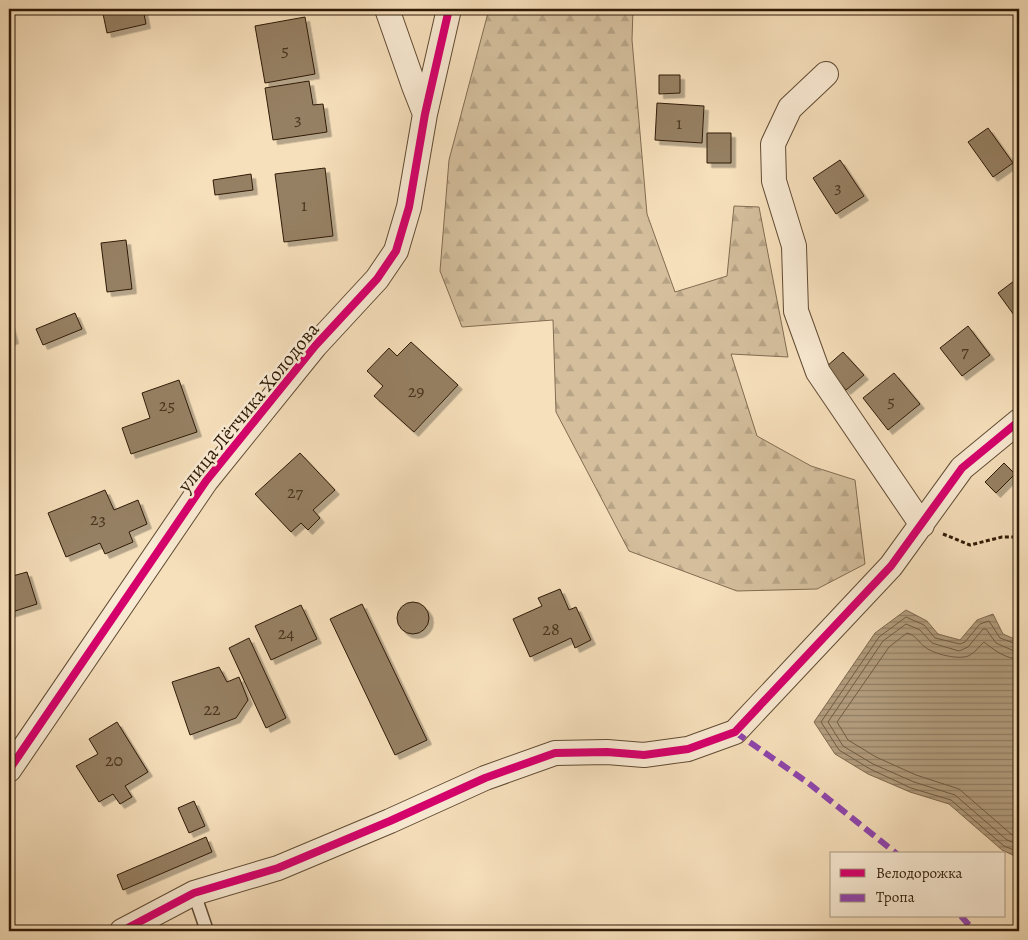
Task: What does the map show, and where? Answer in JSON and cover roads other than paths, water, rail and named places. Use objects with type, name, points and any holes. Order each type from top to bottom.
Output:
[{"type":"street","points":[[387,9],[425,114]]},
{"type":"street","name":"улица Лётчика Холодова","points":[[9,770],[206,482],[315,346],[377,279],[396,251],[409,207],[425,114],[449,9]]},
{"type":"street","points":[[826,74],[790,108],[774,144],[774,181],[794,246],[796,310],[818,372],[922,526]]},
{"type":"street","points":[[122,931],[194,893],[278,868],[390,821],[485,778],[555,753],[607,752],[644,755],[688,750],[735,732],[891,566],[922,526],[962,468],[1019,421]]},
{"type":"lane","points":[[194,893],[207,931]]},
{"type":"water","points":[[906,610],[927,621],[938,634],[960,640],[977,620],[993,614],[1003,634],[1019,641],[1019,858],[1002,850],[949,804],[910,792],[868,774],[835,754],[814,722],[875,633]]}]
